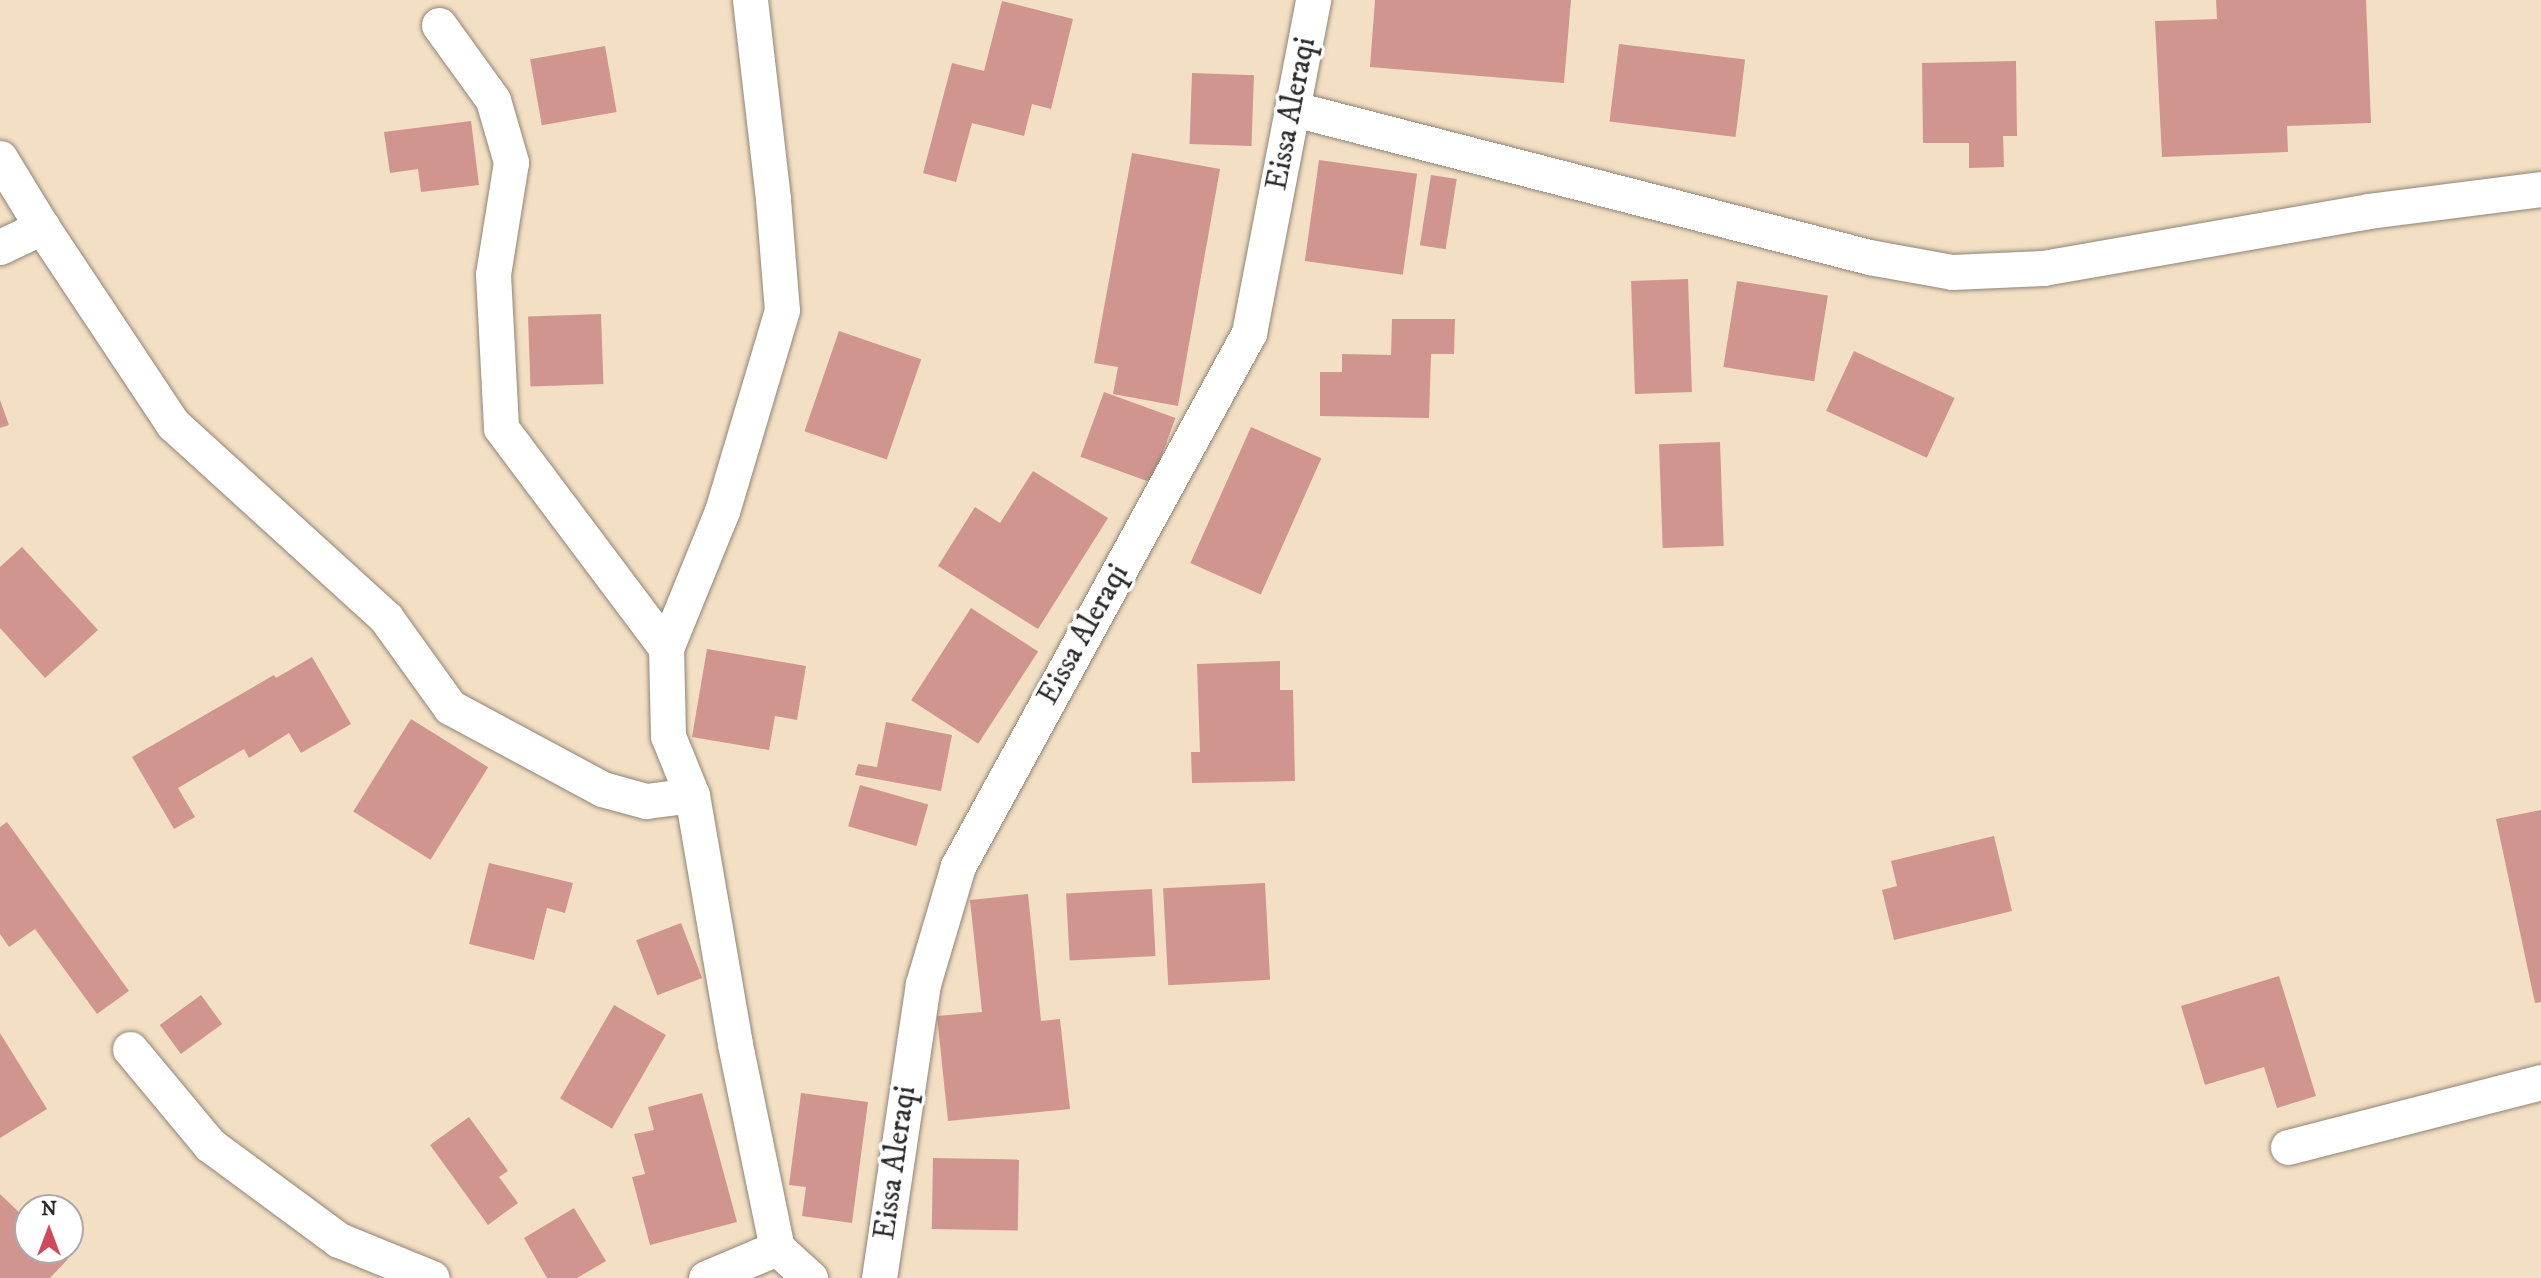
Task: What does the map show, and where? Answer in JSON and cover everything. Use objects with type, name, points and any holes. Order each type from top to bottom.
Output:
[{"type":"street","points":[[750,0],[773,199],[782,310],[722,511],[666,648],[668,736],[692,795],[735,1044],[777,1248],[810,1278]]},
{"type":"street","name":"Eissa Aleraqi","points":[[879,1278],[923,984],[958,866],[1250,332],[1313,0]]},
{"type":"street","points":[[439,25],[493,100],[511,162],[493,274],[501,428],[666,648]]},
{"type":"street","points":[[1294,108],[1869,257],[1952,272],[2043,268],[2370,211],[2541,189]]},
{"type":"street","points":[[0,158],[42,227],[173,424],[386,618],[450,707],[602,789],[646,801],[692,795]]},
{"type":"street","points":[[0,247],[42,227]]},
{"type":"street","points":[[130,1049],[210,1145],[339,1240],[432,1278]]},
{"type":"street","points":[[2288,1147],[2541,1082]]},
{"type":"street","points":[[705,1278],[777,1248]]},
{"type":"building","points":[[1375,0],[1571,0],[1564,83],[1370,67]]},
{"type":"building","points":[[2216,0],[2366,0],[2371,123],[2287,126],[2288,152],[2162,157],[2155,21],[2217,19]]},
{"type":"building","points":[[1002,1],[1073,19],[1051,109],[1032,104],[1024,136],[972,123],[956,182],[923,173],[952,63],[984,71]]},
{"type":"building","points":[[1619,44],[1745,59],[1736,137],[1609,121]]},
{"type":"building","points":[[605,46],[617,112],[542,125],[530,59]]},
{"type":"building","points":[[2016,61],[2017,136],[2003,136],[2004,167],[1969,168],[1969,143],[1923,143],[1922,63]]},
{"type":"building","points":[[1192,73],[1254,75],[1251,146],[1190,144]]},
{"type":"building","points":[[471,121],[479,185],[421,192],[418,169],[390,173],[384,132]]},
{"type":"building","points":[[1132,153],[1220,169],[1178,406],[1113,394],[1118,367],[1094,363]]},
{"type":"building","points":[[1319,160],[1417,174],[1403,275],[1305,261]]},
{"type":"building","points":[[1431,175],[1457,179],[1446,249],[1420,245]]},
{"type":"building","points":[[1688,279],[1692,392],[1635,394],[1631,281]]},
{"type":"building","points":[[1737,281],[1828,295],[1814,381],[1723,367]]},
{"type":"building","points":[[601,314],[603,384],[530,387],[528,317]]},
{"type":"building","points":[[1392,319],[1455,319],[1454,354],[1431,354],[1429,418],[1320,416],[1320,372],[1342,372],[1342,354],[1391,355]]},
{"type":"building","points":[[839,331],[921,359],[887,460],[804,431]]},
{"type":"building","points":[[1854,351],[1955,398],[1927,458],[1826,411]]},
{"type":"building","points":[[1104,392],[1175,418],[1152,483],[1080,457]]},
{"type":"building","points":[[0,400],[9,425],[0,428]]},
{"type":"building","points":[[1251,427],[1321,458],[1261,594],[1190,563]]},
{"type":"building","points":[[1720,442],[1724,546],[1663,548],[1659,444]]},
{"type":"building","points":[[1033,471],[1108,518],[1038,629],[938,566],[975,507],[1000,523]]},
{"type":"building","points":[[22,547],[98,630],[45,678],[0,628],[0,567]]},
{"type":"building","points":[[971,608],[1038,652],[978,744],[911,700]]},
{"type":"building","points":[[707,649],[806,666],[797,720],[775,716],[769,750],[692,737]]},
{"type":"building","points":[[312,657],[351,724],[301,753],[289,733],[249,758],[244,749],[178,788],[195,817],[174,829],[132,757],[274,675],[276,678]]},
{"type":"building","points":[[1280,661],[1280,690],[1293,690],[1295,781],[1192,783],[1191,752],[1200,752],[1197,664]]},
{"type":"building","points":[[411,719],[488,767],[430,860],[353,811]]},
{"type":"building","points":[[886,722],[952,735],[941,791],[855,775],[858,764],[877,767]]},
{"type":"building","points":[[860,785],[928,805],[916,846],[848,826]]},
{"type":"building","points":[[2541,810],[2541,1002],[2535,1003],[2496,819]]},
{"type":"building","points":[[7,822],[129,991],[97,1014],[35,929],[9,947],[0,934],[0,827]]},
{"type":"building","points":[[1994,836],[2012,911],[1894,940],[1882,890],[1897,886],[1891,861]]},
{"type":"building","points":[[489,863],[573,883],[565,913],[547,908],[534,960],[469,944]]},
{"type":"building","points":[[1265,883],[1270,980],[1168,985],[1163,888]]},
{"type":"building","points":[[1152,889],[1156,956],[1070,960],[1066,894]]},
{"type":"building","points":[[1028,894],[1041,1021],[1060,1019],[1070,1109],[948,1121],[937,1016],[982,1012],[970,900]]},
{"type":"building","points":[[681,923],[702,978],[657,995],[636,940]]},
{"type":"building","points":[[2279,976],[2316,1096],[2277,1108],[2264,1067],[2205,1085],[2181,1006]]},
{"type":"building","points":[[201,995],[222,1024],[181,1054],[160,1025]]},
{"type":"building","points":[[614,1005],[666,1035],[612,1129],[560,1099]]},
{"type":"building","points":[[0,1033],[47,1109],[0,1138]]},
{"type":"building","points":[[702,1093],[737,1222],[650,1245],[632,1177],[645,1174],[634,1134],[654,1130],[648,1107]]},
{"type":"building","points":[[801,1093],[868,1102],[852,1223],[802,1216],[806,1187],[789,1185]]},
{"type":"building","points":[[469,1117],[508,1171],[499,1177],[518,1203],[488,1225],[430,1145]]},
{"type":"building","points":[[933,1158],[1019,1160],[1018,1230],[932,1229]]},
{"type":"building","points":[[0,1194],[14,1208],[14,1264],[63,1264],[50,1278],[0,1278]]},
{"type":"building","points":[[574,1208],[606,1261],[577,1278],[547,1278],[524,1238]]}]
